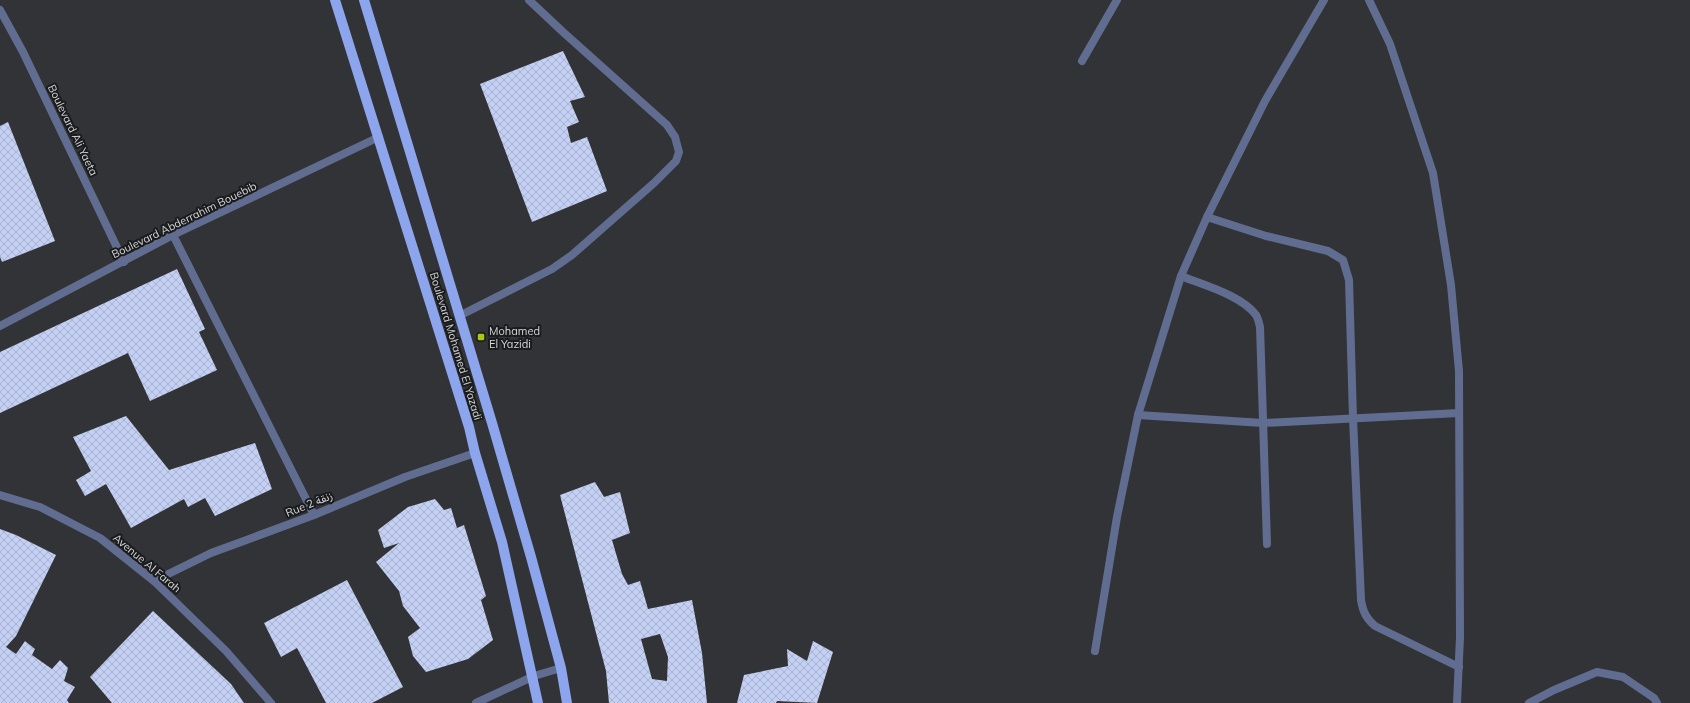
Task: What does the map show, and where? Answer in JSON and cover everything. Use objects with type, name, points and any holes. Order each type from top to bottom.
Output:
[{"type":"main road","name":"Boulevard Mohamed El Yazadi","points":[[336,0],[466,419],[502,542],[534,676],[538,703]]},
{"type":"main road","name":"Boulevard Mohamed El Yazadi","points":[[364,0],[503,460],[548,617],[561,668],[567,703]]},
{"type":"street","points":[[459,316],[548,272],[572,255],[654,183],[676,161],[679,152],[674,137],[667,125],[529,0]]},
{"type":"street","points":[[1082,61],[1117,0]]},
{"type":"street","points":[[1095,651],[1117,517],[1138,415],[1181,276],[1207,217],[1265,101],[1324,0]]},
{"type":"street","points":[[1369,0],[1390,44],[1432,173],[1451,285],[1459,371],[1460,637],[1457,703]]},
{"type":"street","name":"Boulevard Ali Yaeta","points":[[0,10],[26,59],[124,262]]},
{"type":"street","name":"Boulevard Abderrahim Bouebib","points":[[0,326],[173,235],[379,137]]},
{"type":"street","points":[[1207,217],[1266,236],[1328,251],[1343,260],[1349,280],[1361,600],[1364,615],[1375,626],[1459,667]]},
{"type":"street","points":[[173,235],[314,515]]},
{"type":"street","points":[[1181,276],[1239,300],[1256,315],[1260,327],[1267,544]]},
{"type":"street","points":[[1138,415],[1263,423],[1459,413]]},
{"type":"street","name":"Rue 2 زنقة","points":[[154,581],[212,553],[314,515],[406,476],[475,453]]},
{"type":"street","name":"Avenue Al Farah","points":[[0,495],[40,507],[100,538],[154,581],[226,651],[270,703]]},
{"type":"street","points":[[476,703],[534,676],[561,668]]},
{"type":"street","points":[[1529,703],[1554,690],[1597,672],[1623,677],[1654,698],[1657,703]]},
{"type":"building","points":[[563,51],[585,97],[570,101],[579,122],[567,127],[571,143],[587,137],[607,191],[532,222],[480,84]]},
{"type":"building","points":[[8,122],[55,241],[2,262],[0,257],[0,126]]},
{"type":"building","points":[[177,269],[205,329],[199,332],[217,370],[150,401],[128,353],[0,413],[0,352]]},
{"type":"building","points":[[126,416],[169,470],[255,443],[272,489],[215,516],[205,498],[188,507],[184,499],[131,528],[106,484],[85,496],[76,480],[91,471],[73,437]]},
{"type":"building","points":[[595,482],[604,497],[620,492],[630,533],[612,540],[622,574],[628,585],[640,581],[648,609],[692,600],[702,653],[707,703],[609,703],[606,671],[560,495]],"holes":[[[660,634],[668,657],[667,681],[652,679],[641,639]]]},
{"type":"building","points":[[435,499],[444,510],[451,508],[457,528],[464,525],[486,596],[481,600],[493,640],[468,659],[426,672],[413,656],[408,637],[420,628],[403,606],[399,591],[376,562],[399,543],[384,548],[378,530],[408,507]]},
{"type":"building","points":[[0,529],[16,535],[56,555],[16,636],[6,647],[16,654],[25,641],[35,649],[32,655],[52,669],[60,660],[68,668],[64,681],[75,687],[67,700],[69,703],[0,703]]},
{"type":"building","points":[[347,580],[403,687],[372,703],[326,703],[297,648],[281,657],[264,623]]},
{"type":"building","points":[[153,611],[231,684],[244,703],[112,703],[90,677]]},
{"type":"building","points":[[813,641],[833,652],[817,703],[777,701],[776,703],[737,703],[744,675],[788,666],[787,649],[807,661]]},
{"type":"place","name":"Mohamed El Yazidi","points":[[481,337]]}]
